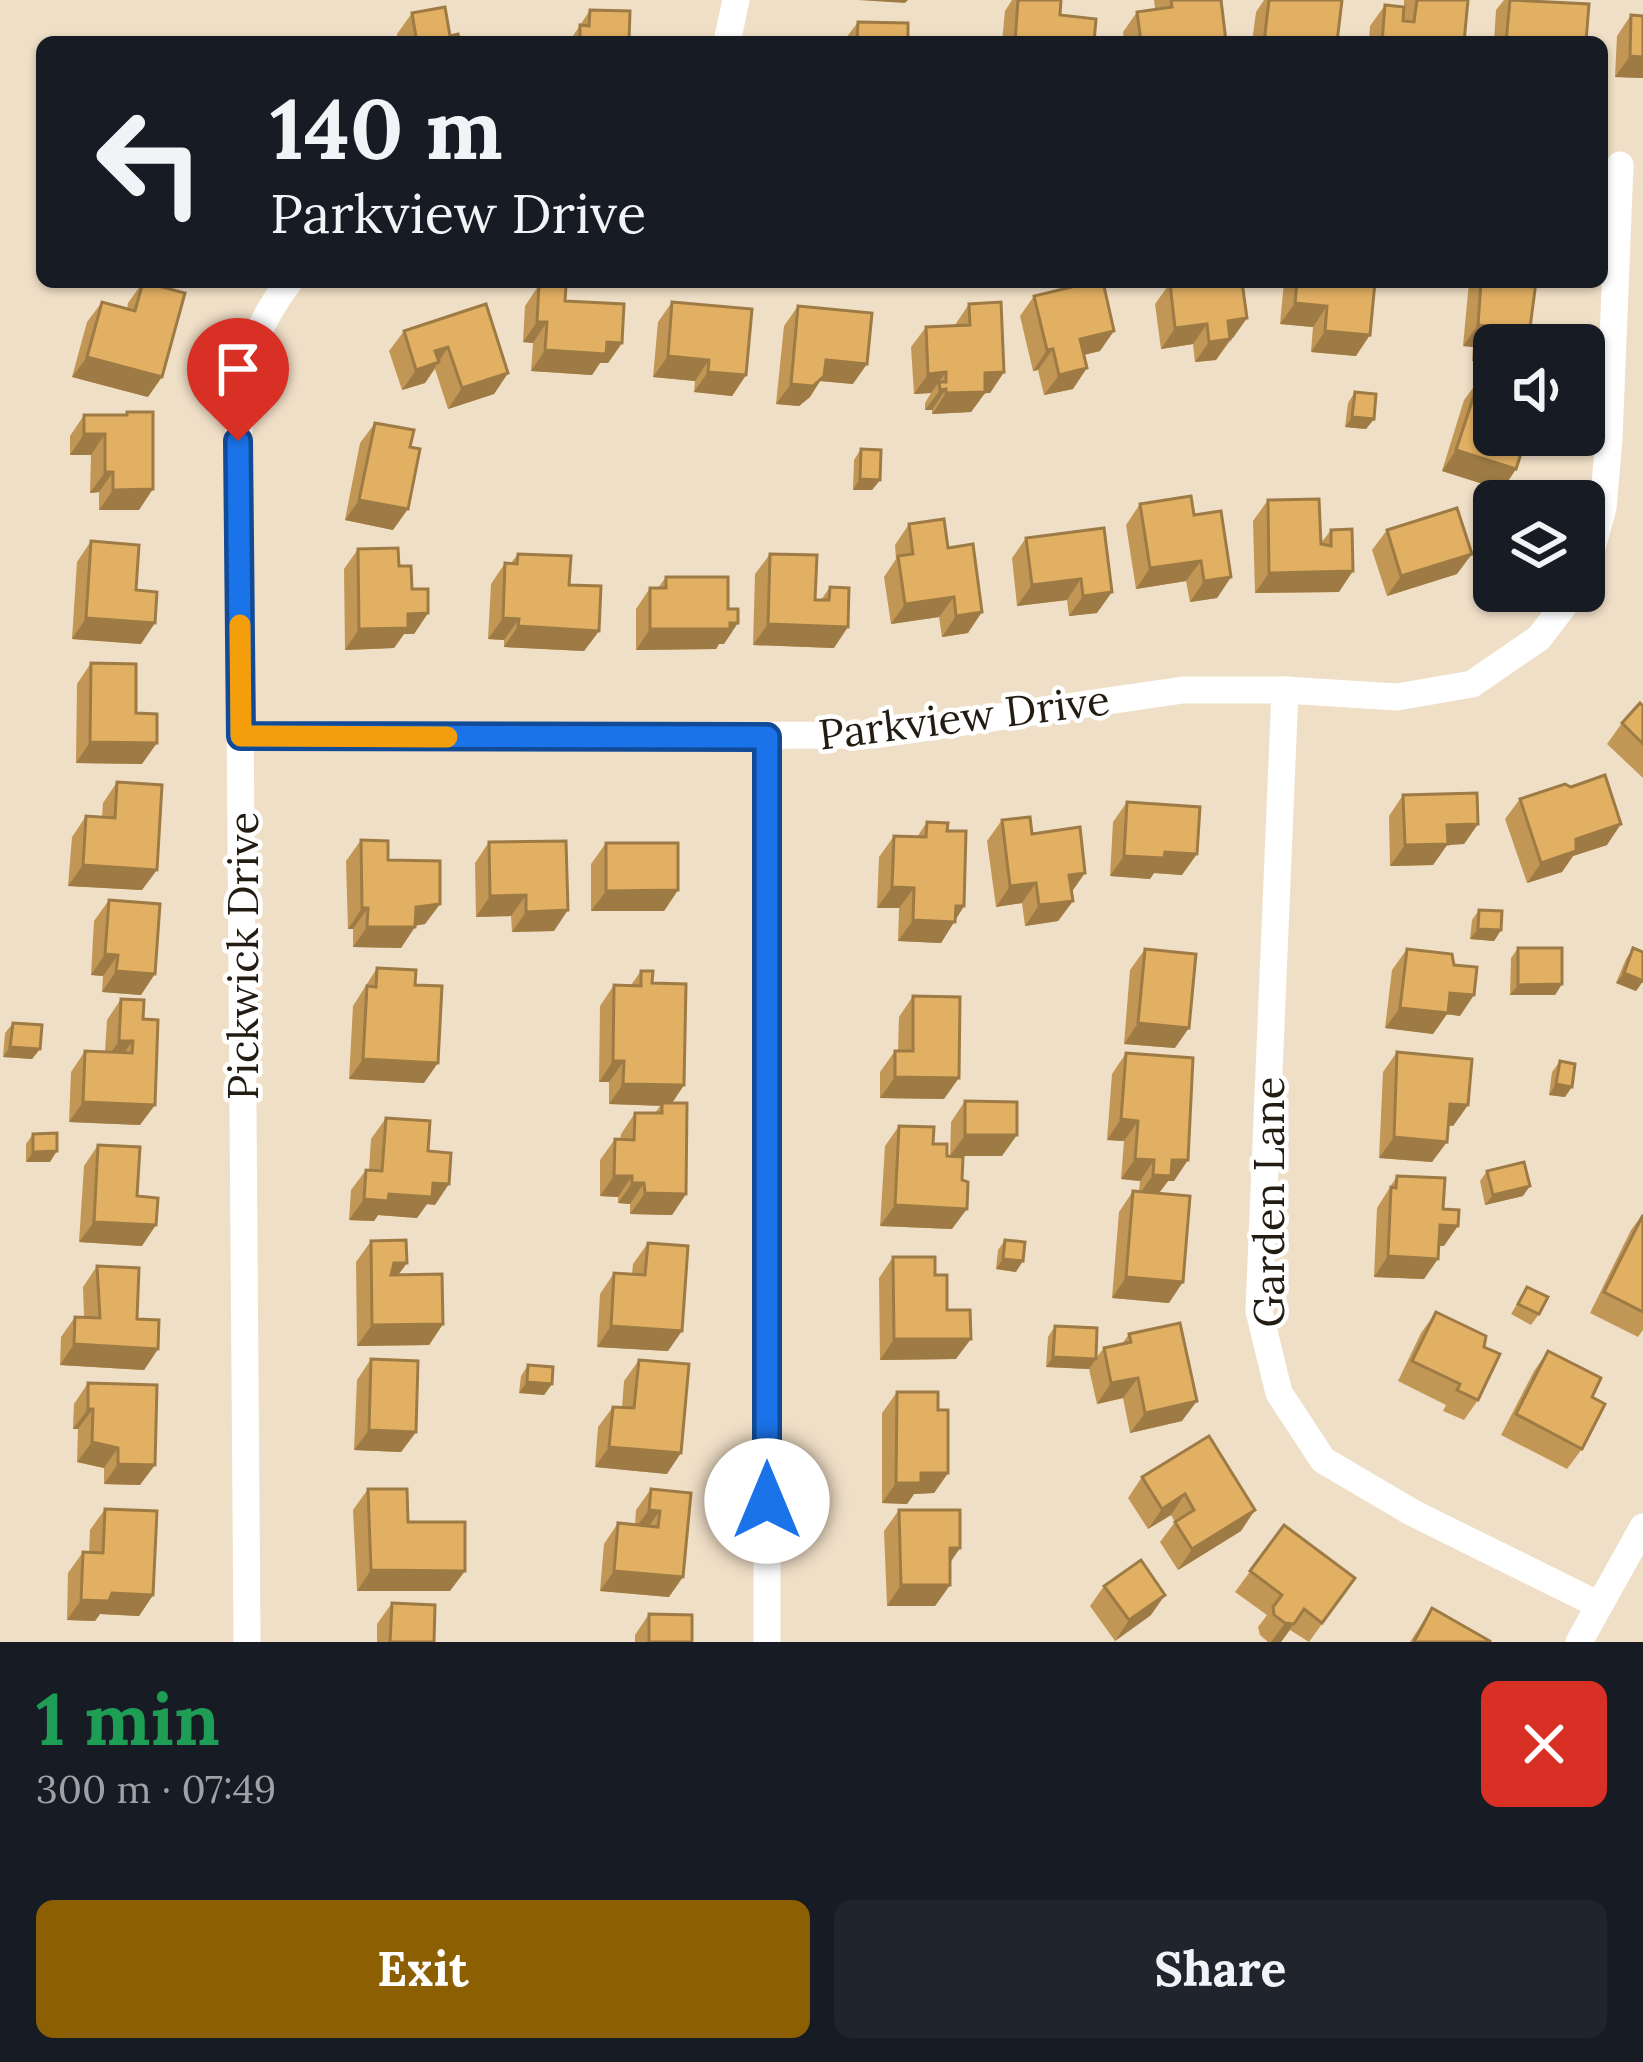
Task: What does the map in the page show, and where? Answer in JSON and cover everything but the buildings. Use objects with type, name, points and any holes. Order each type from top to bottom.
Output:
[{"type":"street","points":[[728,36],[736,0]]},
{"type":"street","points":[[1605,489],[1622,165]]},
{"type":"street","name":"Pickwick Drive","points":[[247,1642],[238,441],[246,368],[264,314],[284,288]]},
{"type":"street","name":"Parkview Drive","points":[[241,736],[875,735],[1183,690],[1397,697],[1472,684],[1539,638],[1559,612]]},
{"type":"street","name":"Garden Lane","points":[[1285,690],[1259,1312],[1279,1393],[1323,1460],[1413,1513],[1598,1605]]},
{"type":"street","points":[[767,737],[767,1642]]},
{"type":"street","points":[[1579,1642],[1643,1527]]},
{"type":"slow traffic","points":[[240,625],[241,736],[447,737]]},
{"type":"route","points":[[238,441],[241,736],[767,737],[767,1501]]}]
